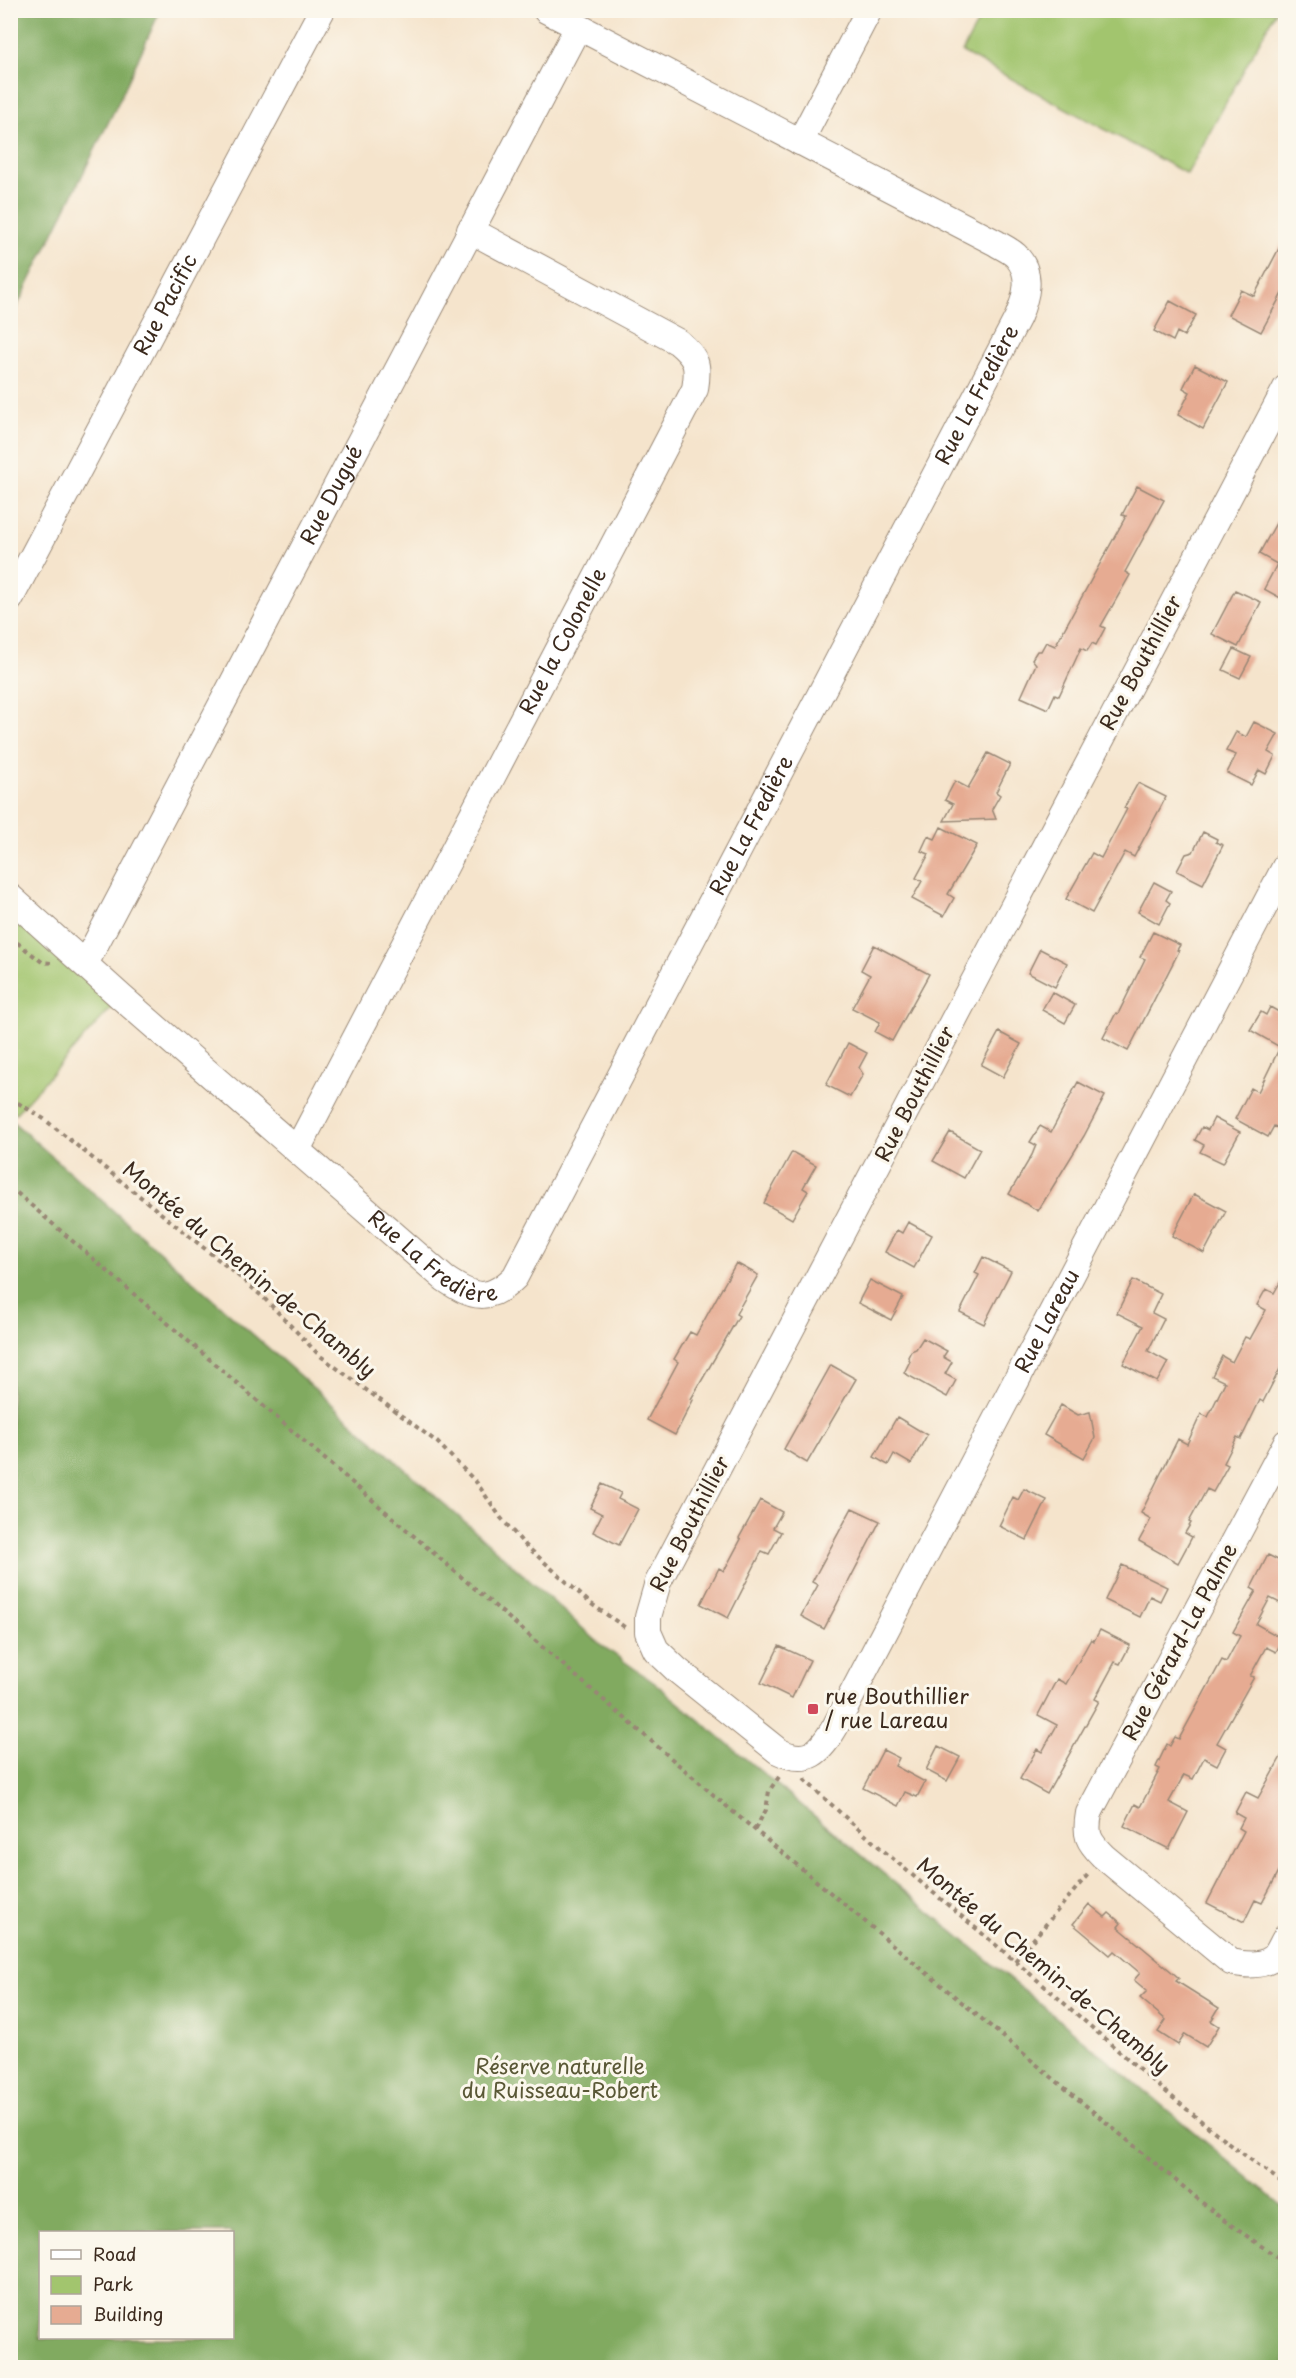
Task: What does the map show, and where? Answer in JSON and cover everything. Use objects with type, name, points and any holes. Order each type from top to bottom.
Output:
[{"type":"street","name":"Rue Pacific","points":[[10,599],[322,10]]},
{"type":"street","name":"Rue La Fredière","points":[[10,897],[445,1279],[463,1291],[483,1296],[502,1290],[515,1277],[1018,317],[1026,297],[1027,276],[1017,256],[996,243],[546,10]]},
{"type":"street","points":[[800,142],[869,10]]},
{"type":"street","name":"Rue Dugué","points":[[85,964],[578,27]]},
{"type":"street","name":"Rue la Colonelle","points":[[297,1150],[695,389],[698,370],[691,353],[678,342],[470,230]]},
{"type":"street","name":"Rue Bouthillier","points":[[648,1632],[650,1607],[658,1582],[1286,388]]},
{"type":"street","name":"Rue Lareau","points":[[792,1758],[805,1757],[816,1752],[823,1746],[835,1727],[1286,865]]},
{"type":"street","name":"Rue Gérard-La Palme","points":[[1097,1850],[1086,1829],[1089,1813],[1286,1443]]},
{"type":"street","points":[[648,1632],[656,1650],[677,1670],[763,1741],[792,1758]]},
{"type":"street","points":[[1097,1850],[1230,1962],[1245,1965],[1258,1964],[1274,1957],[1286,1937]]},
{"type":"path","name":"Montée du Chemin-de-Chambly","points":[[10,1098],[44,1119],[242,1279],[319,1354],[437,1442],[477,1484],[501,1518],[524,1544],[590,1603],[631,1632],[648,1632]]},
{"type":"path","points":[[10,1187],[755,1829],[1222,2219],[1286,2263]]},
{"type":"path","name":"Montée du Chemin-de-Chambly","points":[[792,1758],[797,1772],[948,1906],[1015,1960],[1224,2139],[1286,2185]]},
{"type":"path","points":[[755,1829],[766,1809],[769,1791],[792,1758]]},
{"type":"path","points":[[1015,1960],[1097,1850]]},
{"type":"green space","points":[[11,10],[160,11],[118,103],[11,319]]},
{"type":"green space","points":[[984,11],[1276,11],[1187,174],[962,52]]},
{"type":"green space","points":[[10,906],[121,997],[16,1113],[10,1108]]},
{"type":"green space","name":"Réserve naturelle du Ruisseau-Robert","points":[[11,1120],[600,1644],[656,1684],[1285,2208],[1285,2367],[11,2367]]},
{"type":"building","points":[[1286,235],[1286,286],[1261,332],[1228,315],[1241,290],[1254,296]]},
{"type":"building","points":[[1170,301],[1196,315],[1184,336],[1177,332],[1173,341],[1154,331]]},
{"type":"building","points":[[1195,365],[1228,382],[1203,429],[1178,415],[1190,392],[1183,388]]},
{"type":"building","points":[[1137,486],[1164,500],[1125,572],[1130,575],[1101,626],[1105,628],[1096,645],[1092,643],[1087,651],[1081,648],[1059,696],[1055,694],[1048,709],[1021,697],[1036,664],[1032,659],[1037,651],[1041,651],[1046,642],[1055,646],[1126,516],[1122,515]]},
{"type":"building","points":[[1286,505],[1286,601],[1264,589],[1277,564],[1259,554]]},
{"type":"building","points":[[1235,590],[1261,602],[1238,647],[1212,634]]},
{"type":"building","points":[[1234,649],[1251,657],[1240,678],[1223,670]]},
{"type":"building","points":[[1254,722],[1278,734],[1268,752],[1275,756],[1266,774],[1259,770],[1251,785],[1227,773],[1236,755],[1226,751],[1236,732],[1246,737]]},
{"type":"building","points":[[988,753],[1010,764],[996,792],[1000,795],[992,809],[996,819],[944,821],[953,804],[945,800],[955,781],[968,788]]},
{"type":"building","points":[[1138,783],[1166,797],[1134,857],[1125,852],[1092,913],[1066,899],[1092,853],[1101,858]]},
{"type":"building","points":[[941,827],[977,845],[948,894],[954,898],[944,916],[912,899],[922,881],[916,878],[929,854],[921,851],[928,836],[935,839]]},
{"type":"building","points":[[1203,832],[1223,845],[1203,884],[1177,871],[1186,854],[1193,852]]},
{"type":"building","points":[[1154,882],[1171,891],[1166,900],[1170,903],[1159,924],[1138,912]]},
{"type":"building","points":[[1153,932],[1180,945],[1177,950],[1179,951],[1128,1051],[1103,1038],[1116,1013],[1118,1014],[1145,959],[1140,957]]},
{"type":"building","points":[[874,945],[929,974],[892,1041],[875,1032],[880,1022],[852,1008],[870,975],[861,970]]},
{"type":"building","points":[[1040,949],[1067,963],[1055,987],[1028,973]]},
{"type":"building","points":[[1052,992],[1075,1005],[1065,1023],[1042,1010]]},
{"type":"building","points":[[1270,1007],[1286,1016],[1286,1132],[1274,1126],[1268,1137],[1235,1119],[1251,1088],[1258,1092],[1280,1047],[1250,1030],[1261,1012],[1266,1015]]},
{"type":"building","points":[[999,1032],[1021,1044],[1003,1077],[981,1065]]},
{"type":"building","points":[[848,1043],[867,1053],[859,1068],[863,1074],[850,1097],[826,1085]]},
{"type":"building","points":[[1078,1082],[1105,1096],[1084,1136],[1038,1211],[1009,1194],[1032,1155],[1036,1145],[1030,1142],[1040,1126],[1051,1132]]},
{"type":"building","points":[[1214,1118],[1240,1132],[1223,1163],[1200,1152],[1204,1145],[1195,1140],[1202,1127],[1208,1130]]},
{"type":"building","points":[[950,1132],[980,1149],[964,1178],[933,1161]]},
{"type":"building","points":[[792,1152],[816,1165],[803,1188],[808,1191],[792,1219],[764,1203]]},
{"type":"building","points":[[1194,1194],[1226,1211],[1204,1253],[1172,1236]]},
{"type":"building","points":[[908,1222],[932,1235],[914,1268],[885,1252],[897,1230],[902,1233]]},
{"type":"building","points":[[983,1257],[1011,1271],[984,1324],[960,1312],[979,1275],[975,1273]]},
{"type":"building","points":[[736,1263],[758,1275],[736,1314],[739,1316],[691,1399],[693,1400],[675,1435],[647,1420],[678,1362],[674,1359],[690,1332],[696,1335]]},
{"type":"building","points":[[1286,1272],[1286,1357],[1263,1402],[1260,1400],[1241,1439],[1237,1437],[1224,1463],[1228,1465],[1213,1492],[1207,1489],[1189,1522],[1191,1523],[1185,1533],[1192,1537],[1178,1563],[1139,1541],[1151,1519],[1141,1513],[1178,1439],[1187,1444],[1201,1414],[1208,1417],[1225,1382],[1212,1376],[1222,1356],[1232,1362],[1245,1337],[1250,1339],[1266,1310],[1257,1305],[1266,1289],[1274,1293]]},
{"type":"building","points":[[870,1280],[903,1297],[891,1320],[858,1303]]},
{"type":"building","points":[[1133,1280],[1161,1294],[1152,1313],[1164,1319],[1148,1351],[1168,1362],[1157,1382],[1123,1364],[1143,1326],[1117,1313]]},
{"type":"building","points":[[923,1338],[947,1351],[943,1357],[952,1362],[945,1374],[956,1380],[947,1397],[904,1373],[910,1361],[908,1357],[911,1351],[916,1349]]},
{"type":"building","points":[[831,1365],[856,1379],[807,1463],[784,1449]]},
{"type":"building","points":[[1061,1405],[1078,1415],[1090,1412],[1095,1438],[1084,1458],[1044,1435]]},
{"type":"building","points":[[897,1417],[927,1435],[911,1464],[894,1454],[888,1465],[874,1457]]},
{"type":"building","points":[[602,1484],[621,1493],[618,1499],[638,1509],[619,1545],[593,1532],[602,1514],[590,1508]]},
{"type":"building","points":[[1024,1489],[1047,1500],[1027,1540],[999,1526],[1013,1497],[1018,1500]]},
{"type":"building","points":[[760,1500],[782,1512],[773,1528],[781,1532],[769,1554],[762,1551],[728,1618],[701,1604],[719,1568],[724,1571]]},
{"type":"building","points":[[852,1508],[880,1521],[824,1629],[801,1616],[818,1585],[812,1582]]},
{"type":"building","points":[[1268,1555],[1286,1564],[1286,1606],[1270,1598],[1256,1624],[1283,1639],[1276,1652],[1266,1647],[1250,1676],[1254,1677],[1217,1743],[1226,1748],[1217,1765],[1204,1758],[1193,1779],[1184,1775],[1169,1802],[1188,1812],[1169,1849],[1124,1826],[1135,1804],[1140,1807],[1160,1769],[1156,1767],[1167,1744],[1170,1746],[1175,1737],[1179,1739],[1222,1660],[1226,1662],[1240,1636],[1233,1632],[1256,1591],[1251,1588]]},
{"type":"building","points":[[1122,1565],[1167,1587],[1160,1601],[1150,1596],[1140,1617],[1105,1600]]},
{"type":"building","points":[[1100,1630],[1130,1645],[1120,1664],[1115,1662],[1095,1699],[1099,1701],[1047,1794],[1020,1779],[1037,1749],[1042,1752],[1057,1725],[1038,1715],[1057,1679],[1066,1684],[1091,1639],[1094,1641]]},
{"type":"building","points":[[779,1646],[810,1660],[792,1698],[761,1683]]},
{"type":"building","points":[[938,1746],[960,1757],[947,1781],[926,1770]]},
{"type":"building","points":[[1286,1748],[1286,1858],[1262,1903],[1255,1900],[1244,1922],[1207,1903],[1244,1831],[1239,1828],[1244,1818],[1235,1813],[1246,1792],[1258,1798]]},
{"type":"building","points":[[883,1750],[899,1758],[895,1766],[925,1782],[917,1797],[905,1792],[898,1806],[863,1788]]},
{"type":"building","points":[[1089,1904],[1105,1917],[1109,1913],[1121,1923],[1118,1927],[1179,1978],[1176,1981],[1219,2008],[1211,2021],[1219,2026],[1206,2047],[1185,2034],[1178,2045],[1158,2032],[1166,2020],[1140,1998],[1147,1991],[1134,1980],[1140,1973],[1114,1951],[1110,1955],[1073,1924]]},
{"type":"place","name":"rue Bouthillier / rue Lareau","points":[[813,1709]]}]
